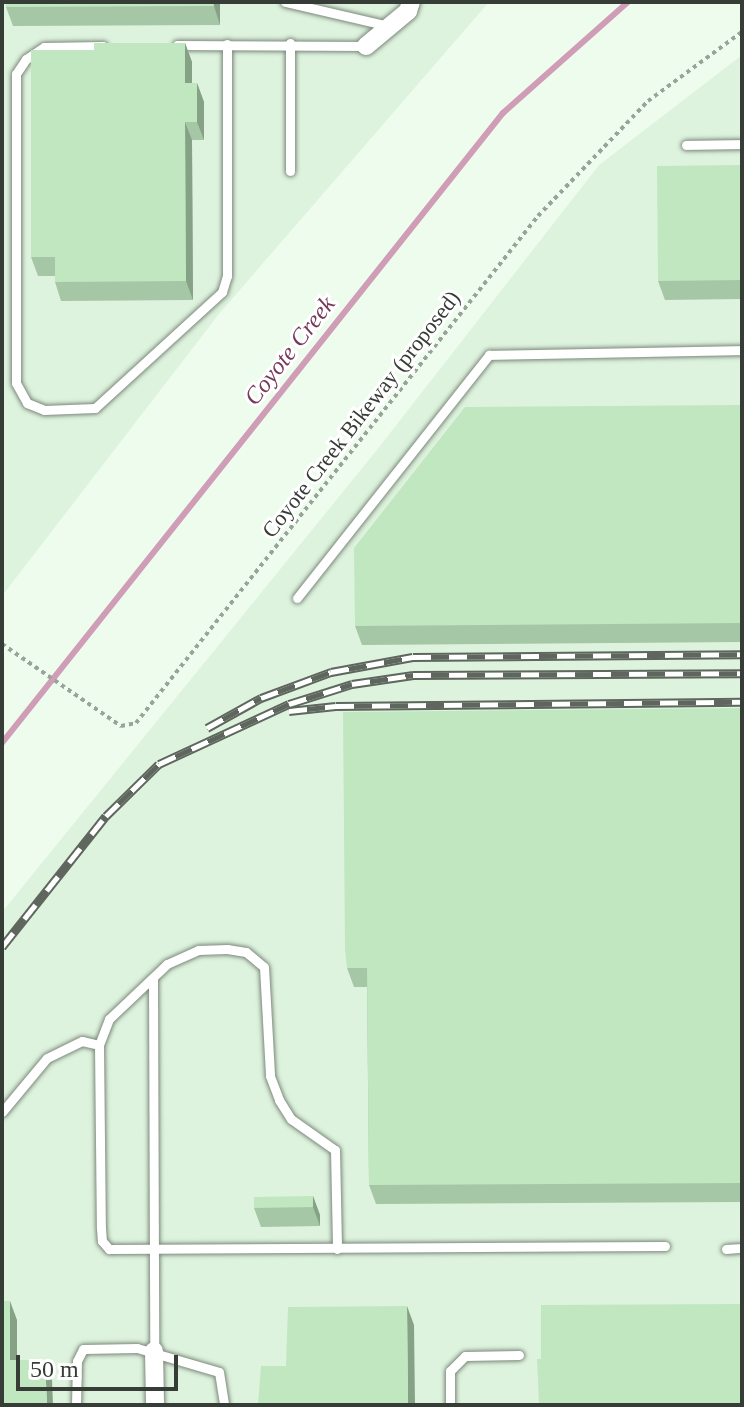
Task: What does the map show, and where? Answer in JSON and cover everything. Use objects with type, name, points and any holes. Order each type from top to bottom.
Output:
[{"type":"street","points":[[366,46],[390,26],[411,2]]},
{"type":"street","points":[[154,1351],[155,1405]]},
{"type":"lane","points":[[285,2],[390,26]]},
{"type":"lane","points":[[156,45],[290,43],[366,46]]},
{"type":"lane","points":[[290,43],[290,171]]},
{"type":"lane","points":[[108,46],[44,47],[26,59],[16,74],[16,383],[27,403],[44,410],[95,408],[222,292],[227,276],[227,44]]},
{"type":"lane","points":[[686,145],[742,144]]},
{"type":"lane","points":[[297,598],[489,355],[742,350]]},
{"type":"lane","points":[[337,1249],[335,1150],[291,1119],[279,1100],[270,1076],[264,967],[246,952],[198,950],[167,964],[109,1019],[99,1045],[102,1241],[109,1249],[155,1250],[337,1249],[665,1246]]},
{"type":"lane","points":[[153,979],[154,1351]]},
{"type":"lane","points":[[2,1112],[47,1058],[82,1041],[99,1045]]},
{"type":"lane","points":[[726,1249],[742,1248]]},
{"type":"lane","points":[[76,1405],[77,1361],[83,1349],[154,1351],[219,1372],[224,1405]]},
{"type":"lane","points":[[450,1405],[450,1371],[465,1356],[519,1355]]},
{"type":"path","name":"Coyote Creek Bikeway (proposed)","points":[[2,644],[121,726],[136,723],[538,216],[648,101],[742,32]]},
{"type":"shaded area","points":[[2,2],[489,2],[219,314],[2,596]]},
{"type":"shaded area","points":[[742,55],[742,1405],[2,1405],[2,912],[376,451],[599,165]]},
{"type":"building","points":[[6,2],[213,2],[214,6],[6,7]]},
{"type":"building","points":[[94,43],[185,43],[185,83],[197,83],[197,122],[185,122],[186,281],[55,282],[55,257],[31,257],[31,50],[94,50]]},
{"type":"building","points":[[742,165],[742,280],[658,281],[657,166]]},
{"type":"building","points":[[742,405],[742,623],[355,626],[354,548],[465,407]]},
{"type":"building","points":[[742,708],[742,1183],[369,1185],[367,968],[347,968],[345,949],[343,712]]},
{"type":"building","points":[[313,1196],[313,1207],[254,1208],[254,1197]]},
{"type":"building","points":[[2,1301],[10,1301],[10,1360],[45,1360],[47,1405],[2,1405]]},
{"type":"building","points":[[742,1304],[742,1405],[539,1405],[537,1359],[541,1359],[541,1305]]},
{"type":"building","points":[[407,1306],[408,1405],[258,1405],[261,1366],[286,1366],[288,1307]]},
{"type":"waterway","name":"Coyote Creek","points":[[2,743],[503,113],[628,2]]},
{"type":"railway","points":[[207,728],[261,698],[331,672],[413,657],[742,654]]},
{"type":"railway","points":[[2,947],[106,816],[159,764],[289,704],[352,684],[413,675],[742,673]]},
{"type":"railway","points":[[289,711],[336,706],[742,702]]}]
